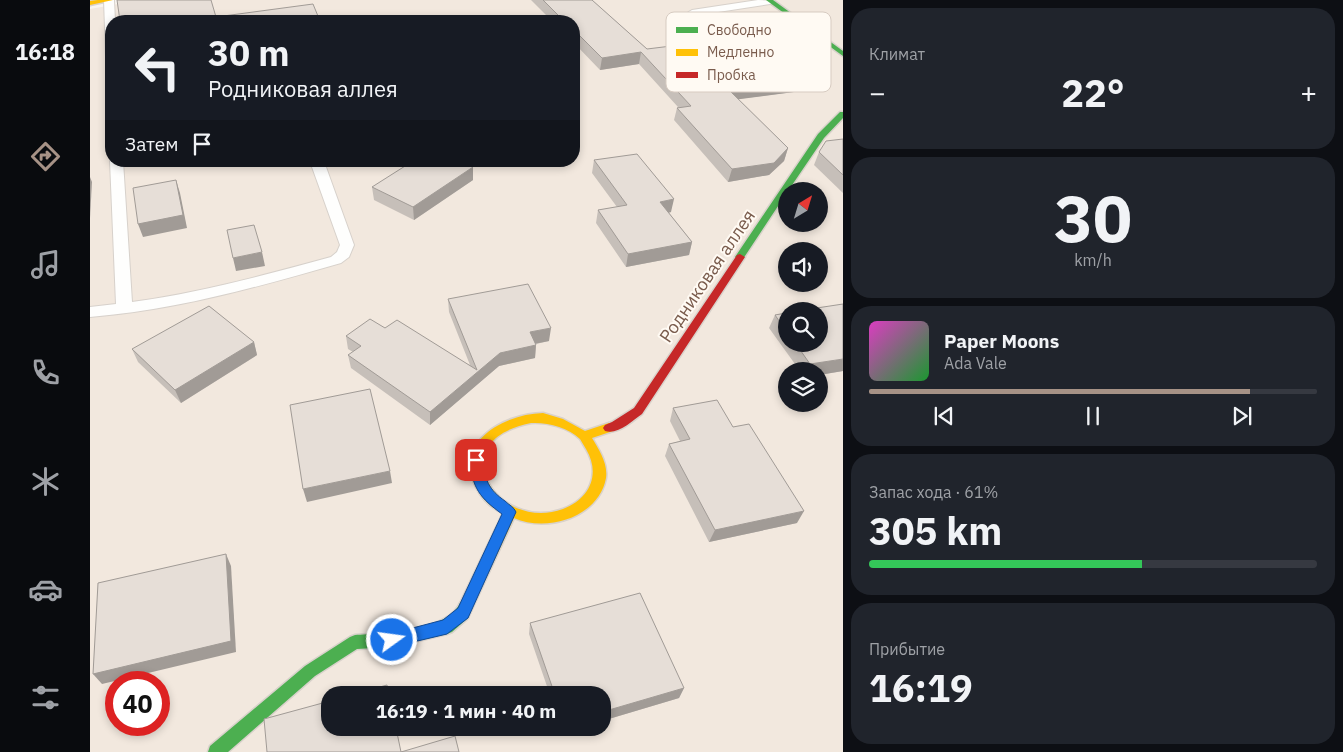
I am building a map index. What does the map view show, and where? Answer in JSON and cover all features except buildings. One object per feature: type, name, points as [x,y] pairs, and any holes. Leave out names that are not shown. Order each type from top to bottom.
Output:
[{"type":"street","points":[[90,4],[110,0]]},
{"type":"street","points":[[770,0],[786,12]]},
{"type":"street","points":[[831,45],[843,54]]},
{"type":"street","name":"Родниковая аллея","points":[[584,436],[616,426],[638,410],[821,136],[843,114]]},
{"type":"street","points":[[534,418],[565,424],[584,436],[597,452],[602,472],[597,492],[582,508],[561,518],[535,520],[510,512],[490,498],[478,480],[476,460],[483,441],[498,427],[519,419],[534,418]]},
{"type":"street","points":[[216,752],[310,671],[354,642],[392,640],[447,626],[463,613],[510,512]]},
{"type":"lane","points":[[110,0],[110,15]]},
{"type":"lane","points":[[698,12],[770,0]]},
{"type":"lane","points":[[116,167],[124,310]]},
{"type":"lane","points":[[90,312],[124,310],[254,282],[336,260],[344,254],[347,245],[319,167]]},
{"type":"shaded area","points":[[141,0],[843,0],[843,752],[90,752],[90,9]]},
{"type":"traffic: fast","points":[[769,0],[785,12]]},
{"type":"traffic: fast","points":[[831,45],[843,54]]},
{"type":"traffic: fast","points":[[740,257],[821,136],[843,114]]},
{"type":"traffic: fast","points":[[216,752],[310,671],[355,642],[392,640],[447,627],[463,613],[465,608]]},
{"type":"traffic: slow","points":[[90,3],[110,0]]},
{"type":"traffic: slow","points":[[584,436],[597,457],[600,477],[594,493],[582,506],[564,515],[543,518],[522,515],[497,503],[487,494],[480,482],[476,464],[479,452],[485,441],[494,432],[505,426],[531,418],[543,418],[559,422],[584,436],[609,428]]},
{"type":"traffic: slow","points":[[465,608],[510,513]]},
{"type":"traffic: jam","points":[[609,428],[616,426],[638,411],[740,257]]},
{"type":"route","points":[[392,640],[447,626],[463,613],[510,512],[490,498],[478,480],[476,460]]}]
